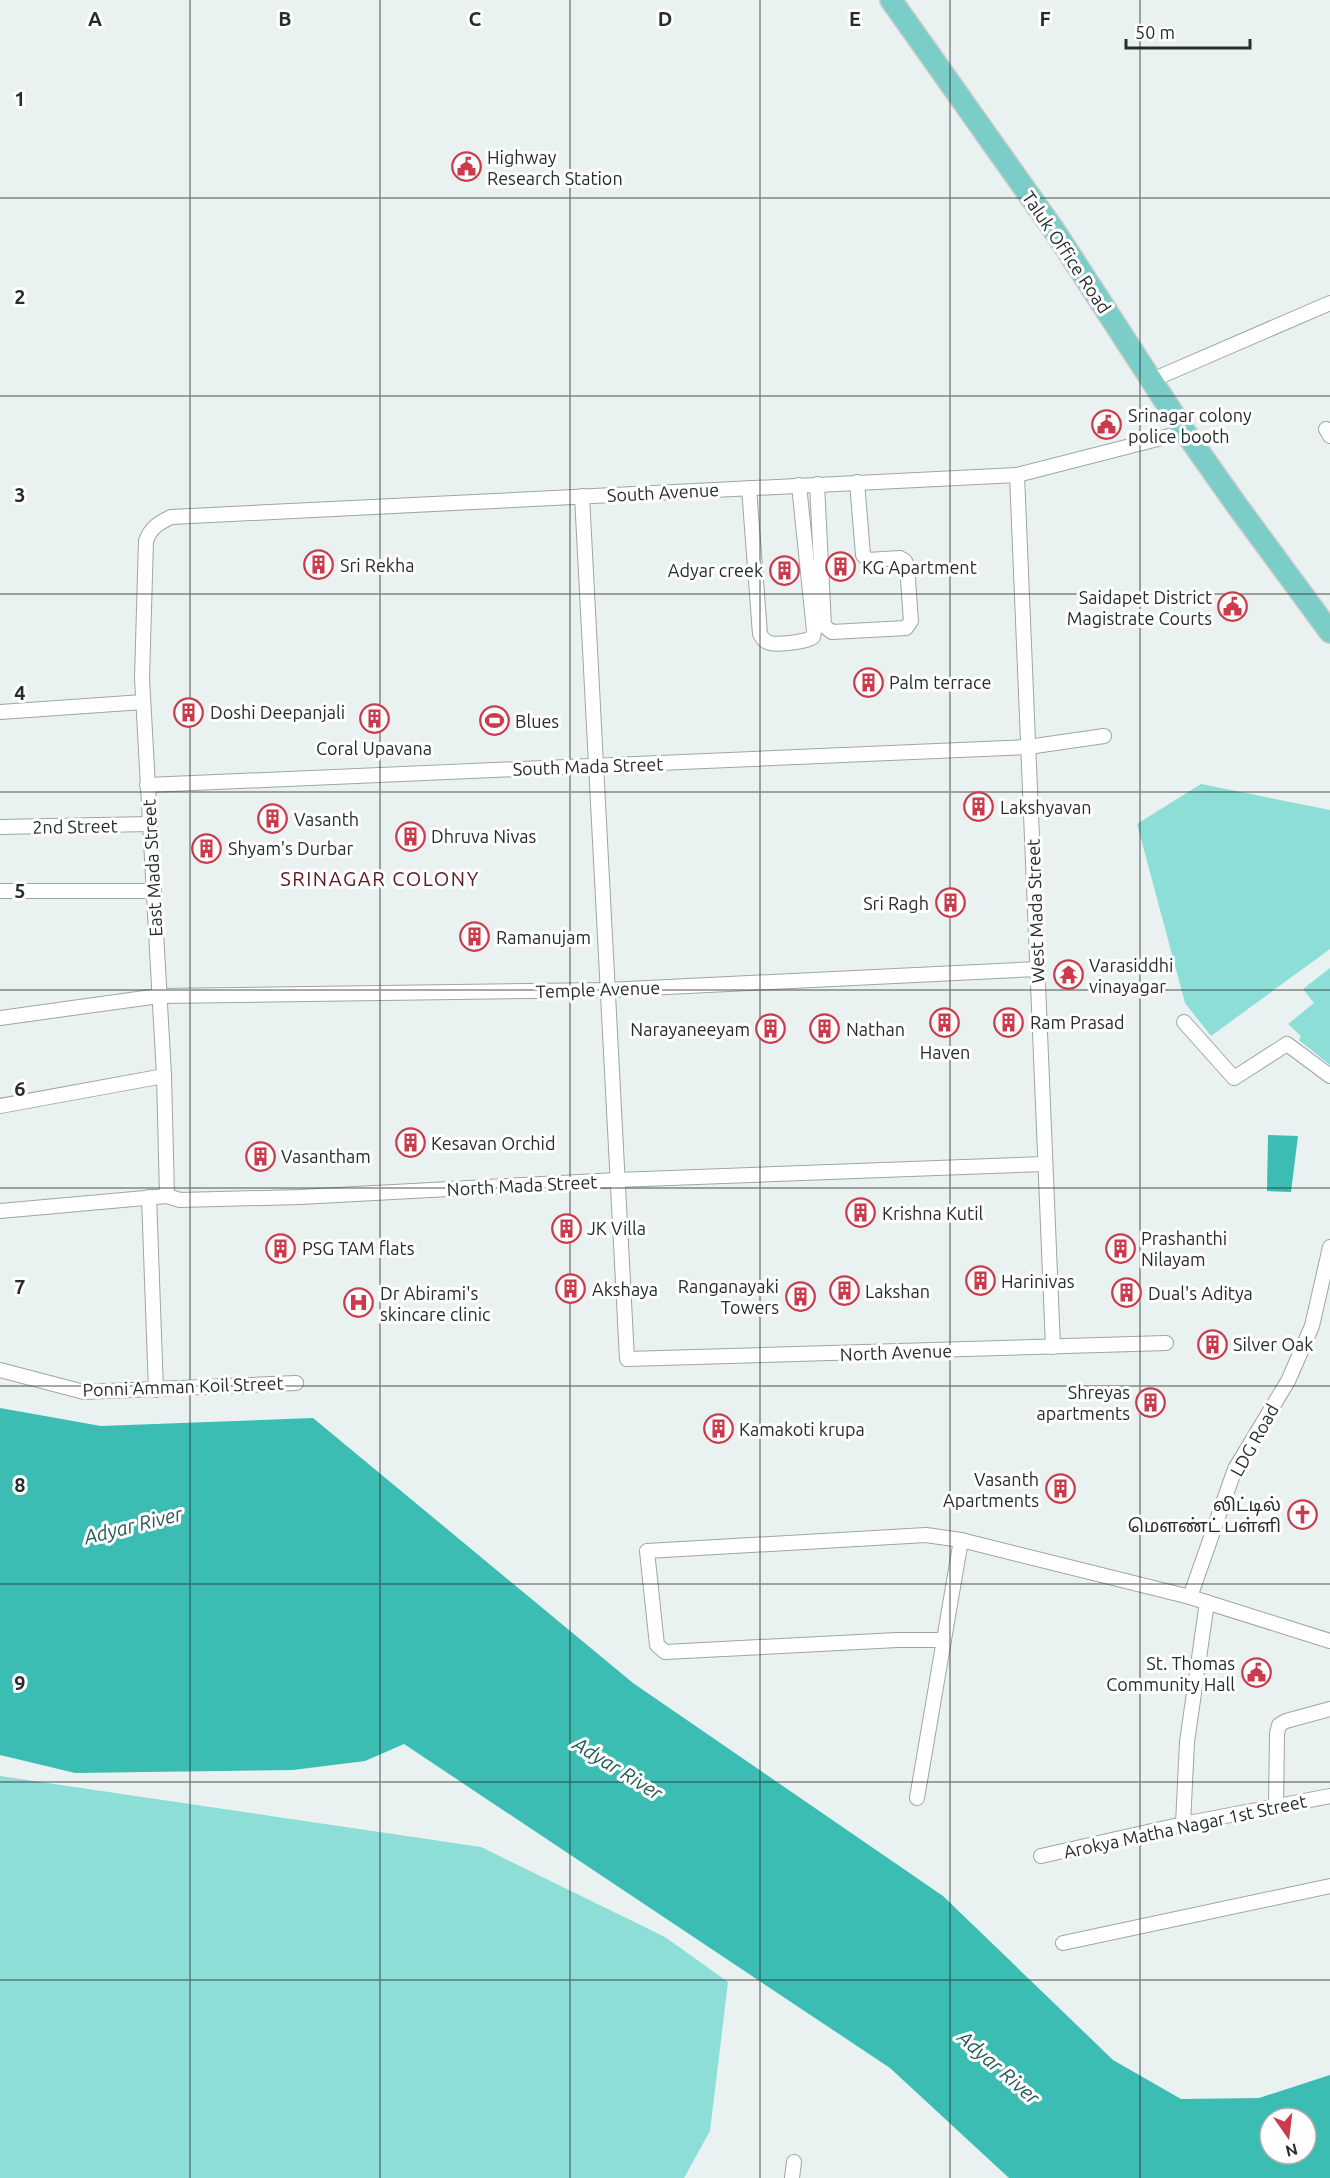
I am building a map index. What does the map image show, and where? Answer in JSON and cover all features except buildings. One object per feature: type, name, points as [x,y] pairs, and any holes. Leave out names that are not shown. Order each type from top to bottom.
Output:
[{"type":"main road","name":"Taluk Office Road","points":[[891,0],[1056,233],[1185,432],[1330,632]]},
{"type":"street","points":[[1152,380],[1330,303]]},
{"type":"street","name":"South Avenue","points":[[146,541],[150,531],[157,524],[171,517],[1017,475],[1185,432]]},
{"type":"street","name":"West Mada Street","points":[[1017,475],[1053,1347]]},
{"type":"street","points":[[817,484],[824,626],[832,632],[906,628],[911,621],[907,566],[900,558],[868,560],[863,555],[856,482]]},
{"type":"street","points":[[749,488],[760,634],[770,643],[808,641],[813,637],[814,631],[799,485]]},
{"type":"street","points":[[582,496],[617,1180]]},
{"type":"street","name":"East Mada Street","points":[[146,541],[142,678],[164,1076],[167,1196]]},
{"type":"street","points":[[0,712],[143,702]]},
{"type":"street","name":"South Mada Street","points":[[147,785],[1028,747],[1104,736]]},
{"type":"street","name":"2nd Street","points":[[0,827],[150,824]]},
{"type":"street","points":[[0,891],[152,891]]},
{"type":"street","name":"Temple Avenue","points":[[0,1017],[159,996],[608,990],[1037,969]]},
{"type":"street","points":[[1184,1022],[1234,1078],[1287,1044],[1330,1076]]},
{"type":"street","points":[[0,1106],[164,1076]]},
{"type":"street","name":"North Mada Street","points":[[0,1211],[167,1196],[180,1200],[300,1197],[617,1180],[1045,1164]]},
{"type":"street","name":"North Avenue","points":[[617,1180],[627,1359],[1166,1343]]},
{"type":"street","points":[[149,1197],[156,1390]]},
{"type":"street","name":"LDG Road","points":[[1190,1597],[1235,1469],[1287,1381],[1312,1326],[1330,1247]]},
{"type":"street","name":"Ponni Amman Koil Street","points":[[0,1370],[84,1392],[296,1383]]},
{"type":"street","points":[[944,1640],[897,1640],[665,1652],[657,1645],[647,1551],[926,1534],[961,1540],[1190,1597],[1330,1641]]},
{"type":"street","points":[[917,1798],[961,1540]]},
{"type":"street","points":[[1183,1824],[1187,1743],[1207,1602]]},
{"type":"street","points":[[1276,1806],[1279,1725],[1330,1709]]},
{"type":"street","name":"Arokya Matha Nagar 1st Street","points":[[1041,1856],[1183,1824],[1330,1796]]},
{"type":"street","points":[[1063,1943],[1330,1886]]},
{"type":"street","points":[[792,2178],[794,2162]]},
{"type":"shaded area","points":[[1201,784],[1330,810],[1330,949],[1211,1036],[1185,1003],[1137,824]]},
{"type":"shaded area","points":[[1330,968],[1330,1065],[1299,1040],[1301,1036],[1288,1024],[1314,1003],[1303,989]]},
{"type":"shaded area","points":[[0,1776],[481,1847],[665,1937],[728,1982],[710,2131],[684,2178],[0,2178]]},
{"type":"water","points":[[1268,1135],[1298,1136],[1291,1192],[1267,1191]]},
{"type":"water","name":"Adyar River","points":[[0,1408],[101,1426],[313,1418],[633,1683],[943,1896],[1113,2060],[1181,2099],[1259,2098],[1330,2075],[1330,2178],[1009,2178],[890,2068],[404,1744],[365,1761],[293,1770],[75,1773],[0,1755]]},
{"type":"place","name":"Highway Research Station","points":[[466,167]]},
{"type":"place","name":"Srinagar colony police booth","points":[[1107,425]]},
{"type":"place","name":"Sri Rekha","points":[[319,565]]},
{"type":"place","name":"KG Apartment","points":[[841,567]]},
{"type":"place","name":"Adyar creek","points":[[784,570]]},
{"type":"place","name":"Saidapet District Magistrate Courts","points":[[1233,607]]},
{"type":"place","name":"Palm terrace","points":[[868,682]]},
{"type":"place","name":"Doshi Deepanjali","points":[[189,712]]},
{"type":"place","name":"Coral Upavana","points":[[374,719]]},
{"type":"place","name":"Blues","points":[[494,721]]},
{"type":"place","name":"Lakshyavan","points":[[979,807]]},
{"type":"place","name":"Vasanth","points":[[273,819]]},
{"type":"place","name":"Dhruva Nivas","points":[[410,836]]},
{"type":"place","name":"Shyam's Durbar","points":[[207,848]]},
{"type":"place","name":"Sri Ragh","points":[[950,903]]},
{"type":"place","name":"Ramanujam","points":[[475,937]]},
{"type":"place","name":"Varasiddhi vinayagar","points":[[1068,975]]},
{"type":"place","name":"Ram Prasad","points":[[1009,1022]]},
{"type":"place","name":"Haven","points":[[945,1023]]},
{"type":"place","name":"Narayaneeyam","points":[[771,1029]]},
{"type":"place","name":"Nathan","points":[[825,1029]]},
{"type":"place","name":"Kesavan Orchid","points":[[410,1143]]},
{"type":"place","name":"Vasantham","points":[[260,1156]]},
{"type":"place","name":"Krishna Kutil","points":[[861,1213]]},
{"type":"place","name":"JK Villa","points":[[566,1228]]},
{"type":"place","name":"PSG TAM flats","points":[[281,1248]]},
{"type":"place","name":"Prashanthi Nilayam","points":[[1120,1248]]},
{"type":"place","name":"Harinivas","points":[[980,1281]]},
{"type":"place","name":"Akshaya","points":[[571,1289]]},
{"type":"place","name":"Lakshan","points":[[844,1291]]},
{"type":"place","name":"Dual's Aditya","points":[[1127,1293]]},
{"type":"place","name":"Ranganayaki Towers","points":[[800,1296]]},
{"type":"place","name":"Dr Abirami's skincare clinic","points":[[359,1303]]},
{"type":"place","name":"Silver Oak","points":[[1212,1344]]},
{"type":"place","name":"Shreyas apartments","points":[[1151,1402]]},
{"type":"place","name":"Kamakoti krupa","points":[[718,1429]]},
{"type":"place","name":"Vasanth Apartments","points":[[1060,1489]]},
{"type":"place","name":"லிட்டில் மௌண்ட் பள்ளி","points":[[1302,1514]]},
{"type":"place","name":"St. Thomas Community Hall","points":[[1256,1673]]},
{"type":"district","name":"SRINAGAR COLONY","points":[[380,878]]}]
